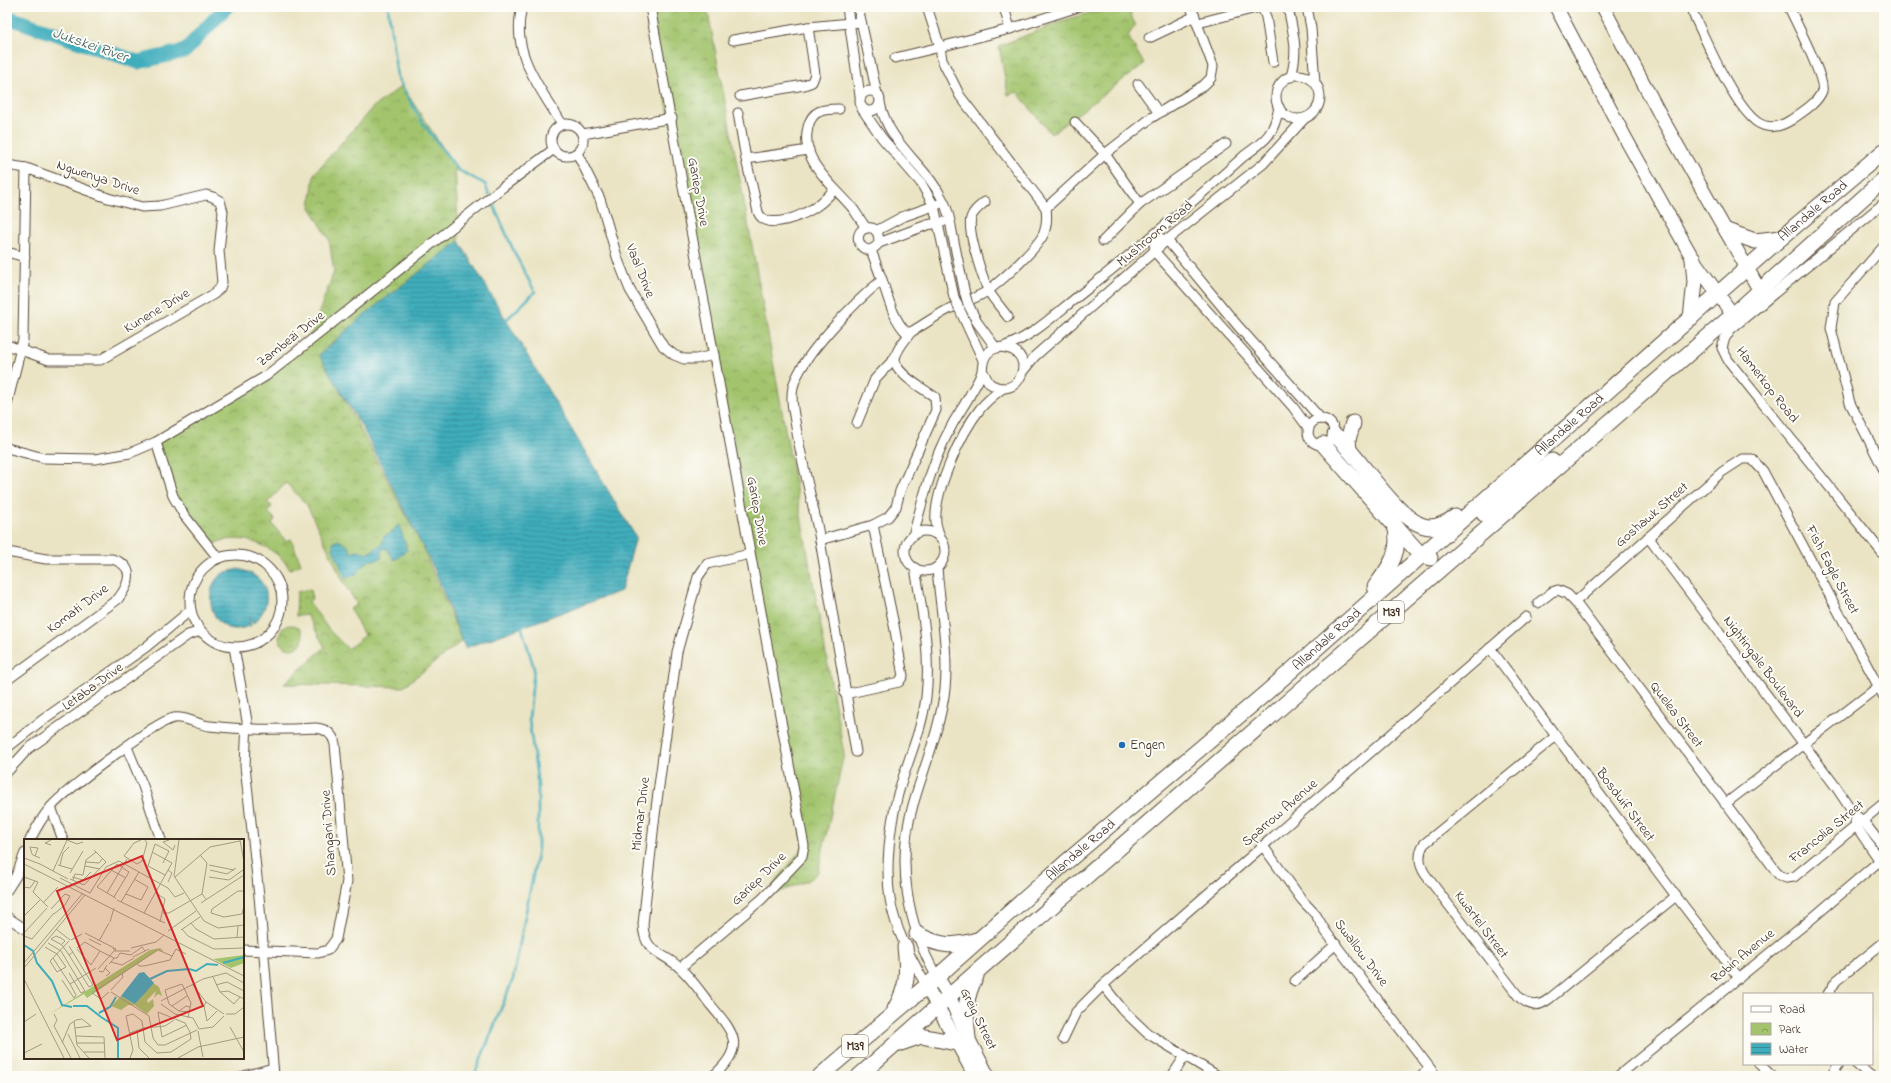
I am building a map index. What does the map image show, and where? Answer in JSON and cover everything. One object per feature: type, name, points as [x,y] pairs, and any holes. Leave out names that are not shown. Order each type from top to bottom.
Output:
[{"type":"main road","name":"Allandale Road","points":[[820,1076],[932,981],[1352,616],[1748,269],[1781,238],[1884,151]]},
{"type":"main road","name":"Allandale Road","points":[[859,1076],[897,1044],[937,1006],[1733,315],[1884,178]]},
{"type":"main road","points":[[1727,231],[1755,241],[1781,238]]},
{"type":"main road","points":[[1691,318],[1695,291],[1693,259]]},
{"type":"main road","points":[[1349,450],[1348,439],[1353,423]]},
{"type":"main road","points":[[1329,440],[1395,525],[1421,555],[1427,558],[1436,555],[1498,501],[1539,470],[1600,431]]},
{"type":"main road","points":[[1329,440],[1349,450],[1409,519],[1422,526],[1439,526],[1450,521],[1501,484]]},
{"type":"main road","points":[[1352,616],[1389,568],[1393,560],[1398,541],[1395,525]]},
{"type":"main road","points":[[917,934],[942,945],[963,944],[979,940]]},
{"type":"main road","points":[[890,1016],[902,997],[906,984],[908,971],[905,947]]},
{"type":"main road","points":[[897,1044],[921,1036],[962,1040],[968,992],[982,967]]},
{"type":"street","points":[[522,7],[518,27],[526,61],[539,89],[562,124]]},
{"type":"street","name":"Gariep Drive","points":[[650,7],[661,71],[672,118],[694,252],[803,839],[804,852],[798,861],[762,899],[680,968]]},
{"type":"street","points":[[847,7],[851,23],[860,96],[859,103],[882,138],[920,183],[934,206],[954,297],[983,360]]},
{"type":"street","points":[[858,7],[883,117],[889,130],[931,180],[945,202],[950,220],[964,294],[977,322],[999,348],[1016,353],[1022,361],[1023,371],[1016,383],[1003,388],[980,408],[966,430],[951,461],[937,508],[936,523],[940,538],[945,547],[944,557],[937,568],[945,652],[945,689],[937,729],[907,828],[905,851],[905,876],[908,899],[932,981]]},
{"type":"street","points":[[857,423],[875,379],[895,358],[899,349],[911,332],[954,306],[970,300],[988,290],[1039,242],[1044,232],[1047,217],[1046,208],[960,96],[942,60],[940,47],[927,7]]},
{"type":"street","points":[[1004,7],[1010,29]]},
{"type":"street","points":[[895,58],[1010,29],[1078,7]]},
{"type":"street","points":[[1149,38],[1194,15],[1261,7],[1266,16],[1273,62]]},
{"type":"street","name":"Mushroom Road","points":[[999,348],[1015,343],[1039,327],[1153,236],[1244,156],[1261,144],[1274,127],[1278,107],[1276,97],[1279,87],[1291,77],[1296,59],[1295,44],[1288,7]]},
{"type":"street","name":"Mushroom Road","points":[[1023,371],[1035,356],[1167,240],[1263,164],[1305,118],[1314,112],[1319,103],[1320,92],[1315,83],[1311,28],[1307,7]]},
{"type":"street","points":[[1556,7],[1627,141],[1693,259],[1733,315]]},
{"type":"street","points":[[1603,7],[1664,122],[1760,291]]},
{"type":"street","points":[[1690,7],[1738,102],[1757,122],[1764,126],[1773,127],[1785,124],[1813,104],[1820,96],[1823,87],[1819,73],[1789,7]]},
{"type":"street","points":[[1046,208],[1105,154],[1159,113],[1204,85],[1211,78],[1213,66],[1194,15]]},
{"type":"street","points":[[733,40],[808,27],[861,22]]},
{"type":"street","points":[[740,96],[804,85],[812,82],[815,74],[808,27]]},
{"type":"street","points":[[1291,77],[1301,76],[1315,83]]},
{"type":"street","points":[[1138,84],[1159,113]]},
{"type":"street","points":[[860,96],[866,91],[877,94]]},
{"type":"street","points":[[862,109],[872,111],[880,103]]},
{"type":"street","points":[[1278,107],[1281,112],[1290,118],[1305,118]]},
{"type":"street","points":[[839,108],[823,109],[817,111],[812,116],[807,133],[809,150],[817,169],[834,190],[854,210],[866,228]]},
{"type":"street","points":[[738,113],[746,159],[758,212],[763,219],[774,222],[799,216],[819,205],[834,190]]},
{"type":"street","points":[[583,134],[672,118]]},
{"type":"street","points":[[1075,122],[1105,154],[1140,204]]},
{"type":"street","points":[[567,123],[577,126],[583,134],[584,142],[577,153],[565,156],[554,149],[552,144],[553,132],[562,124],[567,123]]},
{"type":"street","points":[[1103,241],[1140,204],[1226,144]]},
{"type":"street","name":"Zambezi Drive","points":[[7,448],[44,458],[95,459],[130,453],[156,442],[266,376],[554,149]]},
{"type":"street","points":[[746,159],[809,150]]},
{"type":"street","name":"Vaal Drive","points":[[577,153],[600,199],[618,260],[630,290],[664,346],[674,355],[684,359],[696,359],[714,355]]},
{"type":"street","name":"Ngwenya Drive","points":[[7,165],[26,168],[108,198],[142,206],[160,206],[206,195]]},
{"type":"street","points":[[7,404],[22,351],[26,168]]},
{"type":"street","name":"Kunene Drive","points":[[7,345],[49,360],[100,360],[217,292],[222,282],[218,251],[222,208],[217,198],[206,195]]},
{"type":"street","points":[[876,230],[902,217],[945,202]]},
{"type":"street","points":[[985,202],[974,210],[970,225],[974,249],[988,290],[1008,317]]},
{"type":"street","name":"Hamerkop Road","points":[[1884,203],[1732,329],[1725,338],[1722,348],[1728,360],[1884,555]]},
{"type":"street","points":[[879,243],[880,236],[876,230],[866,228],[860,232],[858,238],[859,244],[864,249],[871,250],[879,243],[938,222],[950,220]]},
{"type":"street","points":[[1153,236],[1167,240],[1238,326],[1321,419],[1329,421],[1332,424],[1329,440],[1312,440],[1309,429],[1293,406],[1155,252],[1153,236]]},
{"type":"street","points":[[1884,246],[1835,302],[1831,328],[1850,403],[1884,470]]},
{"type":"street","points":[[871,250],[890,303],[902,328],[906,332],[911,332]]},
{"type":"street","points":[[7,252],[25,257]]},
{"type":"street","points":[[856,752],[820,540],[801,459],[792,402],[793,388],[798,375],[807,361],[839,320],[860,298],[882,280]]},
{"type":"street","points":[[942,562],[929,570],[924,571],[915,568],[908,560],[906,555],[907,544],[913,536],[926,488],[951,427],[976,384],[982,370],[983,360],[988,353],[999,348]]},
{"type":"street","points":[[820,540],[872,525],[888,518],[896,507],[900,491],[936,405],[935,397],[900,372],[895,365],[895,358]]},
{"type":"street","points":[[982,370],[989,383],[1003,388]]},
{"type":"street","points":[[1309,429],[1313,422],[1321,419]]},
{"type":"street","points":[[156,442],[173,496],[179,508],[218,558]]},
{"type":"street","name":"Goshawk Street","points":[[1575,602],[1733,463],[1742,459],[1752,459]]},
{"type":"street","name":"Fish Eagle Street","points":[[1752,459],[1763,471],[1884,697]]},
{"type":"street","points":[[845,694],[899,682],[903,676],[894,625],[872,525]]},
{"type":"street","points":[[913,536],[922,531],[927,531],[940,538]]},
{"type":"street","name":"Nightingale Boulevard","points":[[1648,537],[1854,814],[1882,861]]},
{"type":"street","name":"Komati Drive","points":[[7,552],[46,559],[112,558],[122,562],[127,568],[128,574],[128,581],[124,591],[118,599],[7,680]]},
{"type":"street","points":[[234,554],[251,556],[266,564],[277,577],[282,592],[282,609],[276,625],[265,637],[250,645],[234,647],[216,642],[201,631],[191,610],[190,600],[195,579],[209,563],[218,558],[234,554]]},
{"type":"street","name":"Midmar Drive","points":[[713,1076],[728,1060],[734,1044],[731,1030],[680,968],[648,946],[644,937],[643,924],[654,823],[677,652],[687,614],[702,568],[710,562],[750,554]]},
{"type":"street","points":[[915,568],[924,630],[927,675],[926,698],[917,735],[898,794],[888,849],[890,899],[905,947],[932,981]]},
{"type":"street","name":"Quelea Street","points":[[1538,603],[1552,592],[1558,590],[1567,594],[1575,602],[1776,873],[1786,878]]},
{"type":"street","name":"Letaba Drive","points":[[7,748],[41,721],[146,647],[191,610]]},
{"type":"street","name":"Sparrow Avenue","points":[[1063,1039],[1076,1012],[1103,985],[1526,617]]},
{"type":"street","name":"Letaba Drive","points":[[7,772],[28,749],[188,636],[201,631]]},
{"type":"street","points":[[234,647],[248,728],[245,766],[264,950],[274,1072],[244,1076]]},
{"type":"street","name":"Bosduif Street","points":[[1490,648],[1739,978]]},
{"type":"street","points":[[1725,804],[1878,686]]},
{"type":"street","points":[[31,839],[39,823],[51,807],[80,781],[163,722],[180,718],[208,726],[248,728]]},
{"type":"street","name":"Shangani Drive","points":[[244,950],[318,953],[328,950],[333,944],[338,932],[347,880],[336,751],[332,736],[321,729],[248,728]]},
{"type":"street","name":"Kwartel Street","points":[[1556,736],[1424,844],[1420,858],[1420,865],[1425,874],[1518,997],[1532,1005],[1538,1006],[1549,999],[1676,896]]},
{"type":"street","points":[[128,747],[161,839]]},
{"type":"street","name":"Francolia Street","points":[[1786,878],[1794,876],[1884,803]]},
{"type":"street","points":[[51,807],[63,839]]},
{"type":"street","name":"Nightingale Boulevard","points":[[1859,823],[1884,848]]},
{"type":"street","name":"Swallow Drive","points":[[1263,846],[1436,1076]]},
{"type":"street","points":[[7,890],[16,876],[24,856]]},
{"type":"street","name":"Robin Avenue","points":[[1618,1076],[1882,861]]},
{"type":"street","points":[[7,916],[24,928]]},
{"type":"street","points":[[1829,993],[1836,981],[1884,942]]},
{"type":"street","points":[[1295,980],[1336,944]]},
{"type":"street","name":"Greig Street","points":[[932,981],[950,996],[962,1040],[975,1076]]},
{"type":"street","name":"Greig Street","points":[[932,981],[937,1006],[988,1076]]},
{"type":"street","points":[[1103,985],[1138,1025],[1218,1076]]},
{"type":"street","points":[[1172,1076],[1185,1056]]},
{"type":"street","points":[[1760,1065],[1772,1076]]},
{"type":"street","points":[[1831,1076],[1838,1065]]},
{"type":"street","points":[[1857,1065],[1871,1076]]},
{"type":"street","points":[[1420,1076],[1430,1068]]},
{"type":"green space","points":[[649,7],[707,7],[744,201],[844,754],[818,872],[809,880],[762,899],[804,846]]},
{"type":"green space","points":[[1110,7],[1128,7],[1135,25],[1128,36],[1144,64],[1051,134],[1017,92],[1008,95],[999,46],[1068,19]]},
{"type":"green space","points":[[402,86],[455,166],[459,241],[387,297],[320,353],[422,546],[462,641],[403,687],[284,684],[325,647],[306,614],[296,616],[297,592],[310,589],[312,599],[309,602],[329,630],[348,649],[368,633],[364,635],[350,609],[357,604],[344,583],[307,505],[286,483],[267,503],[272,506],[268,512],[275,519],[272,524],[286,541],[291,539],[301,564],[290,569],[275,553],[254,542],[231,539],[220,541],[209,546],[179,508],[156,442],[263,378],[307,344],[334,272],[329,239],[310,207],[314,174],[373,107]]},
{"type":"green space","points":[[291,625],[296,626],[302,632],[302,642],[296,648],[291,649],[286,648],[280,642],[279,637],[280,632],[286,626]]},
{"type":"water","points":[[459,241],[636,537],[621,591],[465,648],[435,571],[362,427],[319,355],[364,315]]},
{"type":"water","points":[[399,524],[407,550],[394,560],[386,548],[382,550],[381,559],[368,561],[356,574],[347,578],[345,577],[333,549],[333,542],[339,540],[349,547],[352,553],[359,550],[367,554],[382,544],[384,536],[390,534]]},
{"type":"water","points":[[238,569],[257,577],[266,591],[267,599],[260,616],[253,624],[249,617],[251,626],[233,629],[224,626],[213,612],[211,593],[213,584],[218,577],[226,572]]},
{"type":"waterway","name":"Jukskei River","points":[[7,17],[138,62],[185,51],[226,7]]},
{"type":"waterway","points":[[388,7],[397,77],[422,122],[458,170],[485,184],[489,195]]},
{"type":"waterway","points":[[491,199],[515,254],[535,292],[504,322]]},
{"type":"waterway","points":[[474,1076],[513,979],[538,849],[538,786],[529,719],[534,668],[521,625]]},
{"type":"place","name":"Engen","points":[[1122,745]]}]
